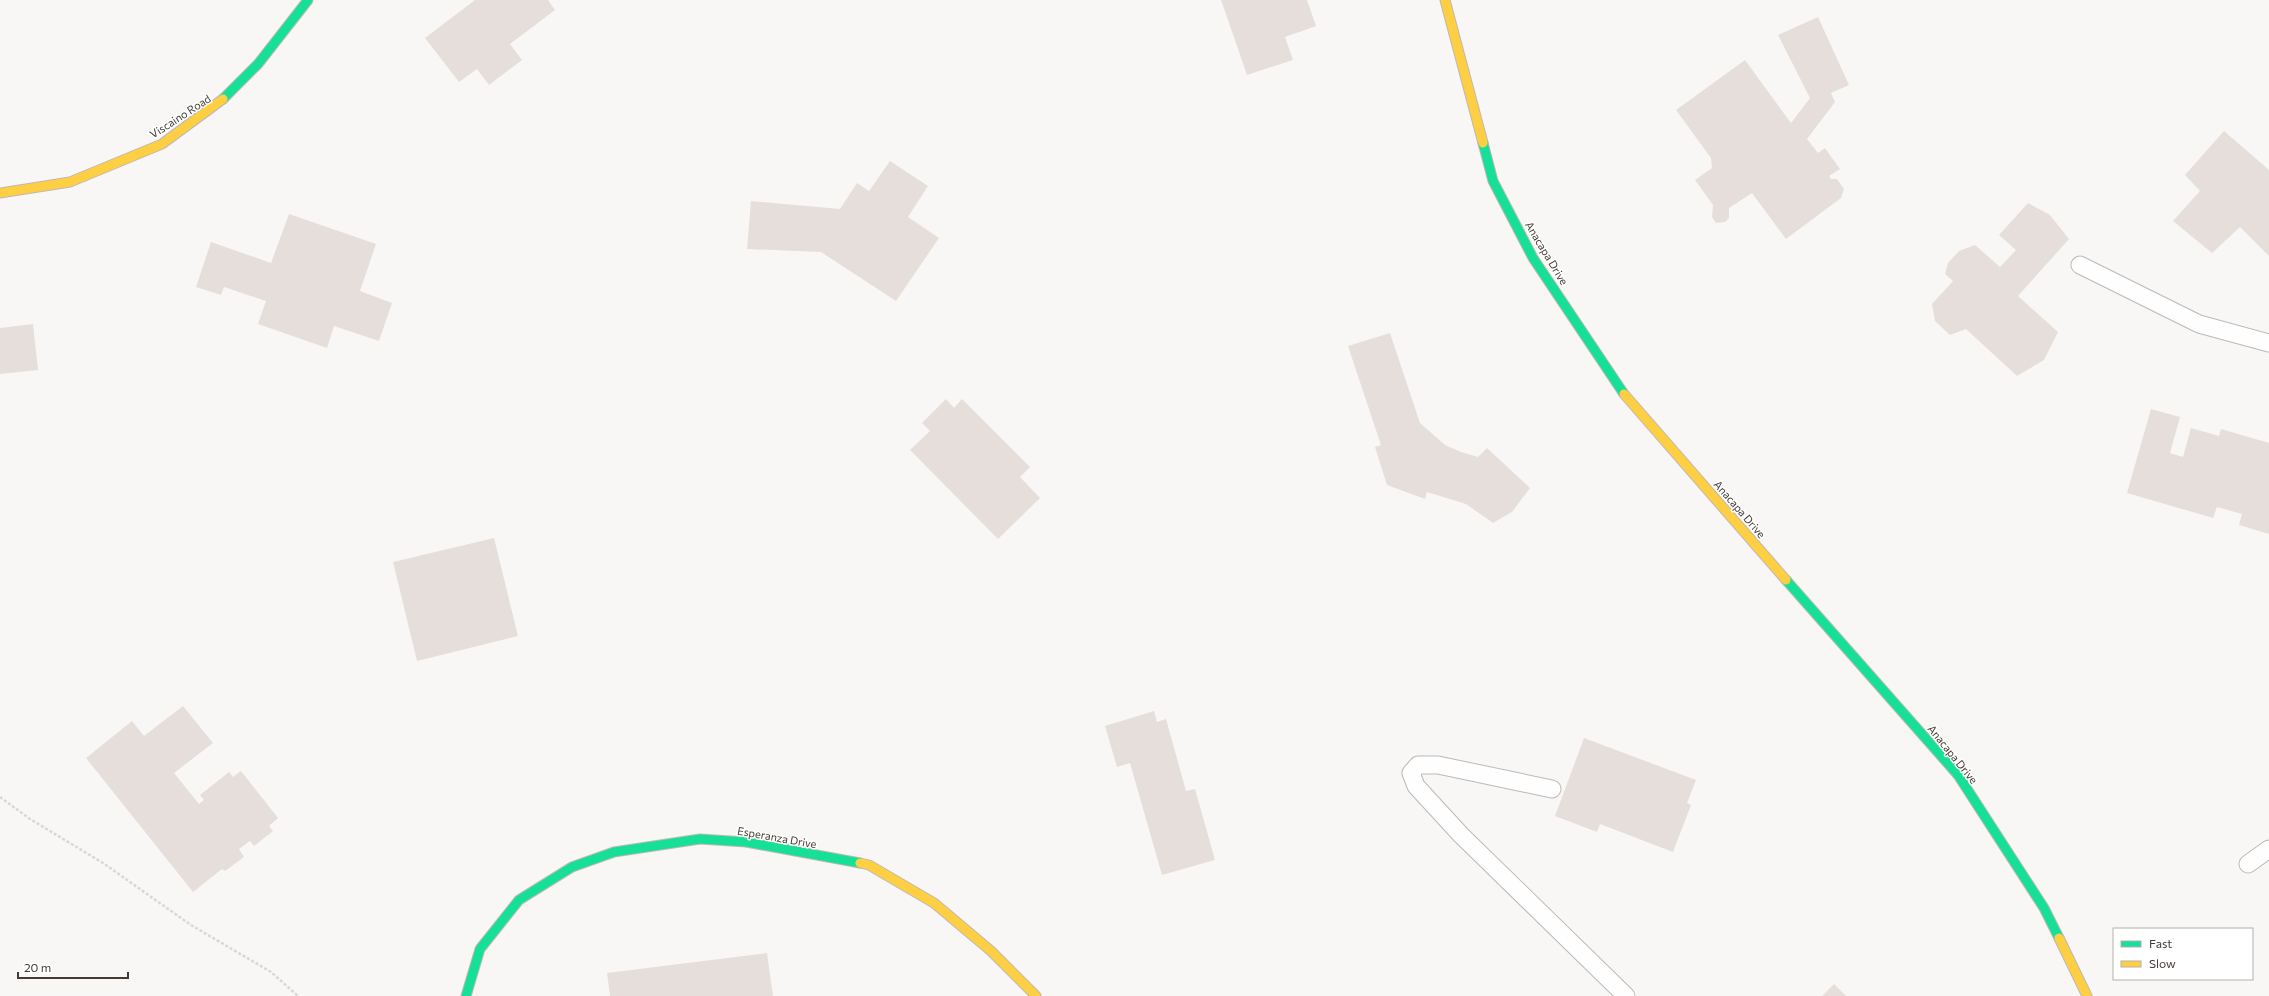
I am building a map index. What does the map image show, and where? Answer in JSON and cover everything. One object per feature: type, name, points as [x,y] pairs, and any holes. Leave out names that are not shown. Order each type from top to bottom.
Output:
[{"type":"street","name":"Viscaino Road","points":[[0,193],[70,182],[162,144],[218,105],[258,64],[308,0]]},
{"type":"street","name":"Anacapa Drive","points":[[1445,0],[1493,181],[1533,258],[1630,402],[1958,775],[2044,908],[2087,996]]},
{"type":"street","name":"Esperanza Drive","points":[[466,996],[480,949],[519,900],[572,866],[614,852],[657,844],[700,839],[746,842],[869,866],[934,903],[991,951],[1036,996]]},
{"type":"lane","points":[[2080,265],[2199,324],[2269,343]]},
{"type":"lane","points":[[1552,789],[1438,765],[1418,764],[1412,773],[1416,786],[1461,835],[1626,996]]},
{"type":"lane","points":[[2248,864],[2269,849]]},
{"type":"path","points":[[0,796],[30,819],[103,863],[191,925],[271,972],[298,996]]},
{"type":"building","points":[[475,0],[548,0],[555,10],[510,44],[522,60],[489,85],[477,69],[459,82],[425,38]]},
{"type":"building","points":[[1221,0],[1307,0],[1316,26],[1285,37],[1293,60],[1247,75]]},
{"type":"building","points":[[1818,17],[1849,85],[1831,93],[1835,102],[1807,139],[1818,153],[1825,148],[1840,169],[1829,176],[1831,179],[1837,179],[1844,189],[1841,198],[1786,239],[1752,193],[1729,208],[1729,218],[1725,222],[1716,223],[1712,217],[1713,205],[1695,180],[1712,168],[1711,158],[1676,110],[1745,60],[1791,123],[1810,98],[1778,35]]},
{"type":"building","points":[[2224,131],[2269,170],[2269,256],[2240,227],[2212,253],[2173,221],[2200,191],[2185,175]]},
{"type":"building","points":[[890,161],[928,186],[908,217],[939,238],[896,301],[821,252],[747,249],[751,201],[840,209],[857,183],[869,191]]},
{"type":"building","points":[[2028,203],[2050,215],[2069,239],[2018,296],[2058,332],[2044,360],[2017,376],[1966,329],[1950,335],[1935,321],[1932,304],[1953,281],[1945,274],[1948,263],[1959,251],[1975,245],[2000,267],[2016,250],[1999,235]]},
{"type":"building","points":[[289,214],[376,244],[360,291],[392,303],[379,341],[334,326],[327,348],[258,324],[266,301],[224,287],[221,295],[196,287],[211,242],[271,263]]},
{"type":"building","points":[[33,324],[38,370],[0,374],[0,328]]},
{"type":"building","points":[[1390,333],[1420,423],[1445,445],[1461,452],[1478,457],[1487,448],[1530,488],[1512,512],[1493,523],[1466,504],[1427,492],[1425,499],[1387,485],[1375,447],[1381,445],[1348,346]]},
{"type":"building","points":[[946,399],[954,408],[962,399],[1030,467],[1020,477],[1040,498],[998,539],[910,450],[930,431],[922,423]]},
{"type":"building","points":[[2151,409],[2180,417],[2170,453],[2183,457],[2191,428],[2219,436],[2221,429],[2269,443],[2269,534],[2239,525],[2242,514],[2217,507],[2213,518],[2127,493]]},
{"type":"building","points":[[494,538],[518,636],[417,661],[393,562]]},
{"type":"building","points":[[183,706],[213,743],[174,773],[199,804],[204,800],[200,795],[229,772],[233,777],[241,771],[278,818],[269,826],[273,831],[254,846],[250,841],[239,849],[244,857],[225,871],[222,869],[193,892],[86,758],[132,721],[144,736]]},
{"type":"building","points":[[1154,711],[1157,722],[1166,719],[1186,791],[1195,789],[1215,860],[1162,875],[1130,763],[1117,767],[1105,726]]},
{"type":"building","points":[[1584,738],[1696,780],[1687,803],[1691,805],[1673,852],[1600,824],[1597,832],[1555,816]]},
{"type":"building","points":[[767,953],[773,996],[610,996],[607,973]]},
{"type":"building","points":[[1834,984],[1846,996],[1822,996]]},
{"type":"traffic: fast","points":[[223,99],[258,64],[308,0]]},
{"type":"traffic: fast","points":[[1483,143],[1493,181],[1533,258],[1624,394]]},
{"type":"traffic: fast","points":[[1786,580],[1958,775],[2044,908],[2059,938]]},
{"type":"traffic: fast","points":[[466,996],[480,949],[519,900],[572,867],[614,852],[700,839],[746,842],[860,863]]},
{"type":"traffic: slow","points":[[1445,0],[1483,143]]},
{"type":"traffic: slow","points":[[0,193],[70,182],[162,144],[223,99]]},
{"type":"traffic: slow","points":[[1624,394],[1786,580]]},
{"type":"traffic: slow","points":[[860,863],[869,865],[934,903],[991,951],[1036,996]]},
{"type":"traffic: slow","points":[[2059,938],[2087,996]]}]
